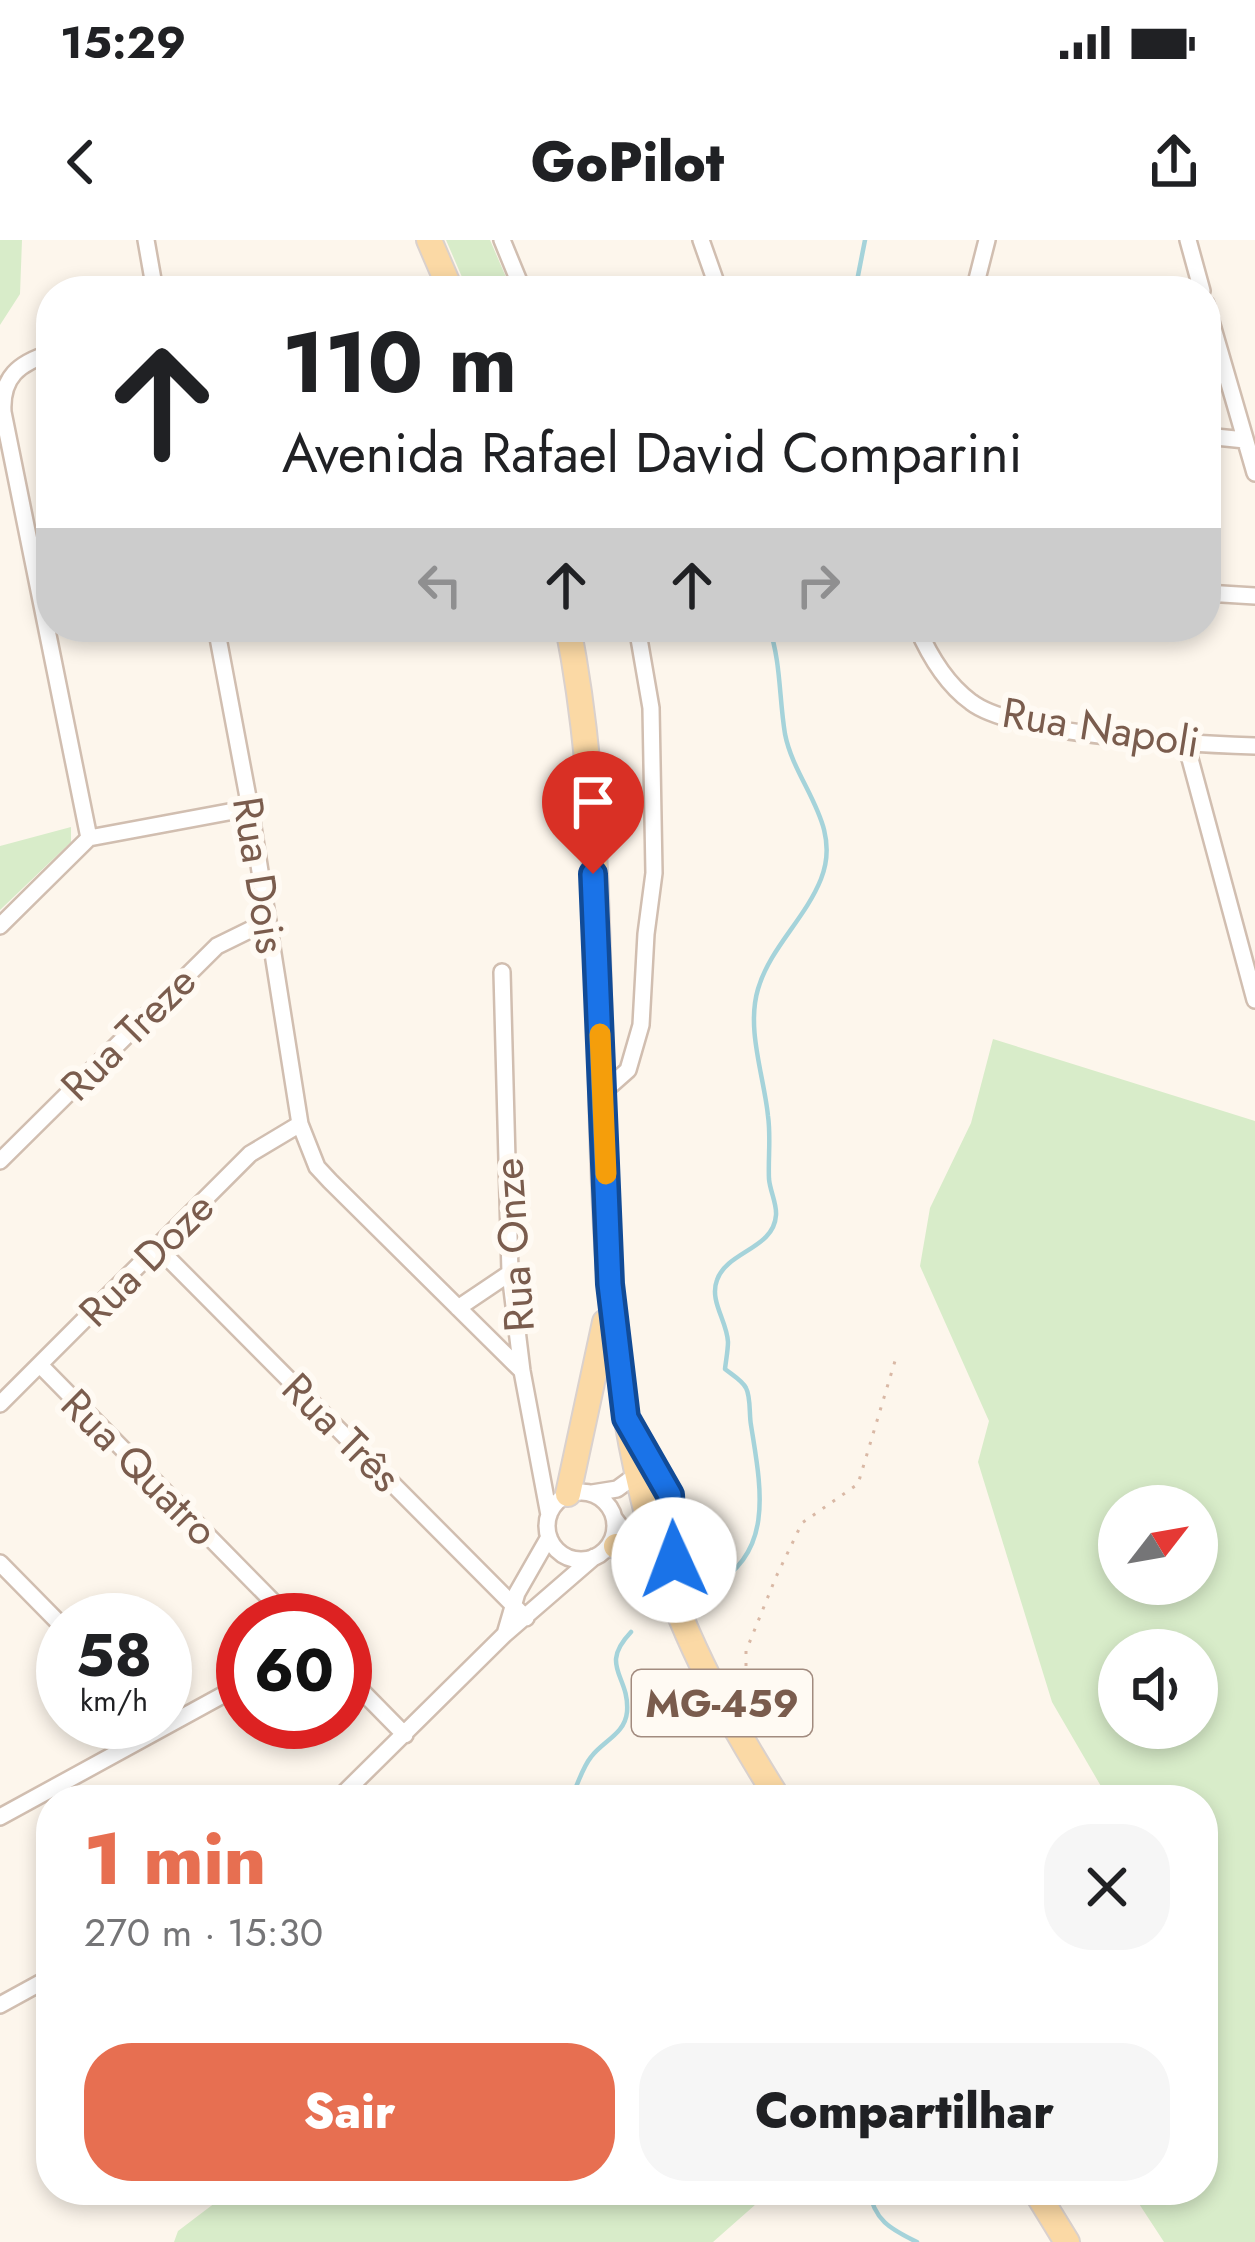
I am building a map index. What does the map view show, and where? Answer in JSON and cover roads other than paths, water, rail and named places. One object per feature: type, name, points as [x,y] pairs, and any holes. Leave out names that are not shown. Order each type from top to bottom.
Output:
[{"type":"main road","points":[[429,240],[445,276]]},
{"type":"main road","name":"MG-459","points":[[571,642],[590,786],[610,1284],[626,1418],[628,1483],[671,1592],[740,1737],[770,1785]]},
{"type":"main road","points":[[578,1494],[610,1284]]},
{"type":"main road","points":[[626,1418],[670,1497],[671,1592]]},
{"type":"main road","points":[[604,1551],[635,1554],[671,1592]]},
{"type":"main road","points":[[1044,2205],[1067,2242]]},
{"type":"street","points":[[146,240],[152,276]]},
{"type":"street","points":[[502,240],[517,276]]},
{"type":"street","points":[[701,240],[714,276]]},
{"type":"street","points":[[978,276],[987,240]]},
{"type":"street","points":[[1188,240],[1198,276]]},
{"type":"street","points":[[1221,356],[1255,473]]},
{"type":"street","points":[[36,360],[16,369],[2,394],[36,568]]},
{"type":"street","points":[[1221,438],[1245,440]]},
{"type":"street","points":[[1221,593],[1255,596]]},
{"type":"street","points":[[51,642],[89,838]]},
{"type":"street","name":"Rua Dois","points":[[219,642],[300,1124],[317,1167],[522,1372]]},
{"type":"street","points":[[602,1093],[628,1070],[641,1025],[654,873],[651,708],[640,642]]},
{"type":"street","name":"Rua Napoli","points":[[923,642],[949,682],[973,704],[994,714],[1028,724],[1186,743],[1255,746]]},
{"type":"street","points":[[1186,743],[1255,1000]]},
{"type":"street","points":[[0,926],[89,838],[250,808]]},
{"type":"street","name":"Rua Treze","points":[[0,1161],[217,946],[268,921]]},
{"type":"street","name":"Rua Onze","points":[[502,972],[510,1273],[548,1515]]},
{"type":"street","name":"Rua Doze","points":[[0,1404],[250,1154],[300,1124]]},
{"type":"street","name":"Rua Três","points":[[157,1247],[526,1618]]},
{"type":"street","points":[[458,1309],[510,1273]]},
{"type":"street","name":"Rua Quatro","points":[[40,1365],[264,1593]]},
{"type":"street","points":[[505,1634],[512,1604],[549,1537],[548,1515],[556,1502],[658,1480],[670,1497],[668,1523],[604,1551],[567,1557],[549,1537]]},
{"type":"street","points":[[353,1785],[505,1634],[604,1551],[628,1483]]},
{"type":"street","points":[[578,1494],[604,1501],[623,1530],[646,1535]]},
{"type":"street","points":[[0,1563],[36,1600]]},
{"type":"street","points":[[372,1702],[405,1735]]},
{"type":"street","points":[[50,1785],[115,1749]]},
{"type":"street","points":[[3,1811],[36,1793]]},
{"type":"street","points":[[0,2005],[36,1985]]},
{"type":"waterway","points":[[858,276],[865,240]]},
{"type":"waterway","points":[[713,1585],[747,1554],[759,1514],[749,1396],[725,1369],[728,1342],[715,1288],[722,1270],[767,1235],[776,1215],[755,1004],[763,974],[814,894],[826,859],[822,822],[785,734],[773,642]]},
{"type":"waterway","points":[[577,1785],[588,1761],[625,1720],[627,1699],[616,1663],[621,1644],[631,1632]]},
{"type":"waterway","points":[[874,2205],[885,2222],[917,2242]]}]
